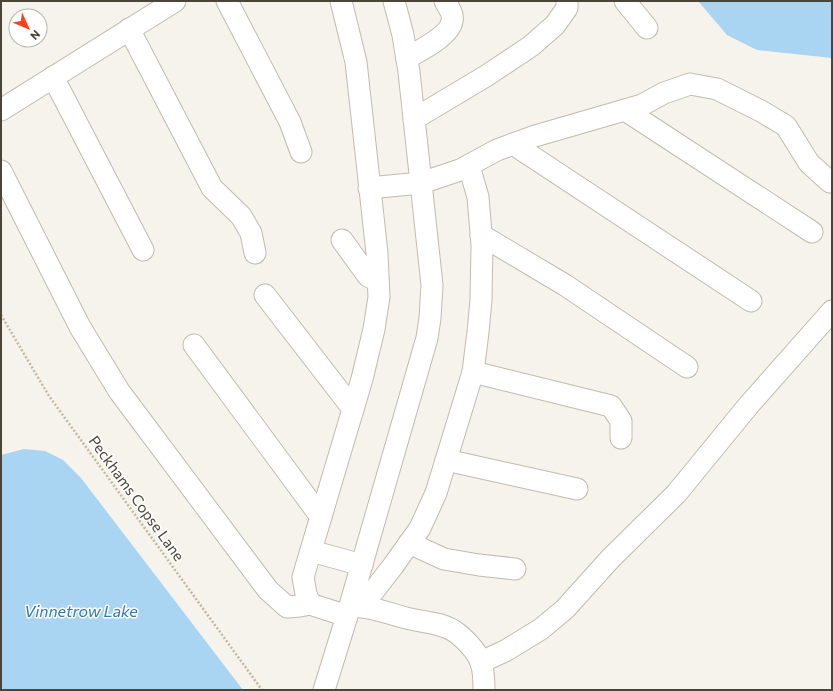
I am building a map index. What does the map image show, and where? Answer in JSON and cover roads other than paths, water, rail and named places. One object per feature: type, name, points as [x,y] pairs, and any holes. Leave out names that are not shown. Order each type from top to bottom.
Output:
[{"type":"street","points":[[1,110],[175,1]]},
{"type":"street","points":[[227,1],[290,122],[301,152]]},
{"type":"street","points":[[310,604],[306,594],[303,577],[353,409],[374,329],[379,296],[377,253],[356,62],[341,1]]},
{"type":"street","points":[[324,690],[353,610],[362,565],[427,338],[430,318],[432,285],[414,119],[407,58],[403,35],[394,1]]},
{"type":"street","points":[[407,58],[440,38],[448,30],[452,22],[452,16],[445,1]]},
{"type":"street","points":[[414,119],[486,76],[531,46],[556,25],[567,8],[567,1]]},
{"type":"street","points":[[625,1],[647,28]]},
{"type":"street","points":[[129,29],[212,188],[241,216],[251,233],[255,253]]},
{"type":"street","points":[[53,77],[143,250]]},
{"type":"street","points":[[369,188],[421,183],[460,170],[497,150],[513,144],[535,136],[642,105],[664,93],[690,84],[717,89],[761,111],[786,126],[809,163],[830,182]]},
{"type":"street","points":[[625,110],[812,232]]},
{"type":"street","points":[[513,144],[751,302]]},
{"type":"street","points":[[353,610],[420,528],[436,493],[473,372],[481,300],[482,235],[478,197],[469,166]]},
{"type":"street","points":[[1,171],[80,327],[119,391],[268,590],[287,607],[310,604],[409,619],[453,630],[469,644],[481,662],[484,690]]},
{"type":"street","points":[[482,235],[565,285],[687,367]]},
{"type":"street","points":[[342,240],[368,276],[378,281]]},
{"type":"street","points":[[264,294],[353,409]]},
{"type":"street","points":[[481,662],[505,651],[541,629],[565,609],[611,558],[676,494],[748,406],[832,311]]},
{"type":"street","points":[[194,345],[321,517]]},
{"type":"street","points":[[473,372],[611,406],[621,421],[621,438]]},
{"type":"street","points":[[446,460],[577,489]]},
{"type":"street","points":[[409,543],[444,559],[479,566],[515,569]]},
{"type":"street","points":[[311,551],[362,565]]},
{"type":"water","points":[[698,1],[832,1],[832,58],[757,50],[727,35]]},
{"type":"water","name":"Vinnetrow Lake","points":[[24,449],[45,451],[63,460],[81,478],[243,690],[1,690],[1,455]]}]
